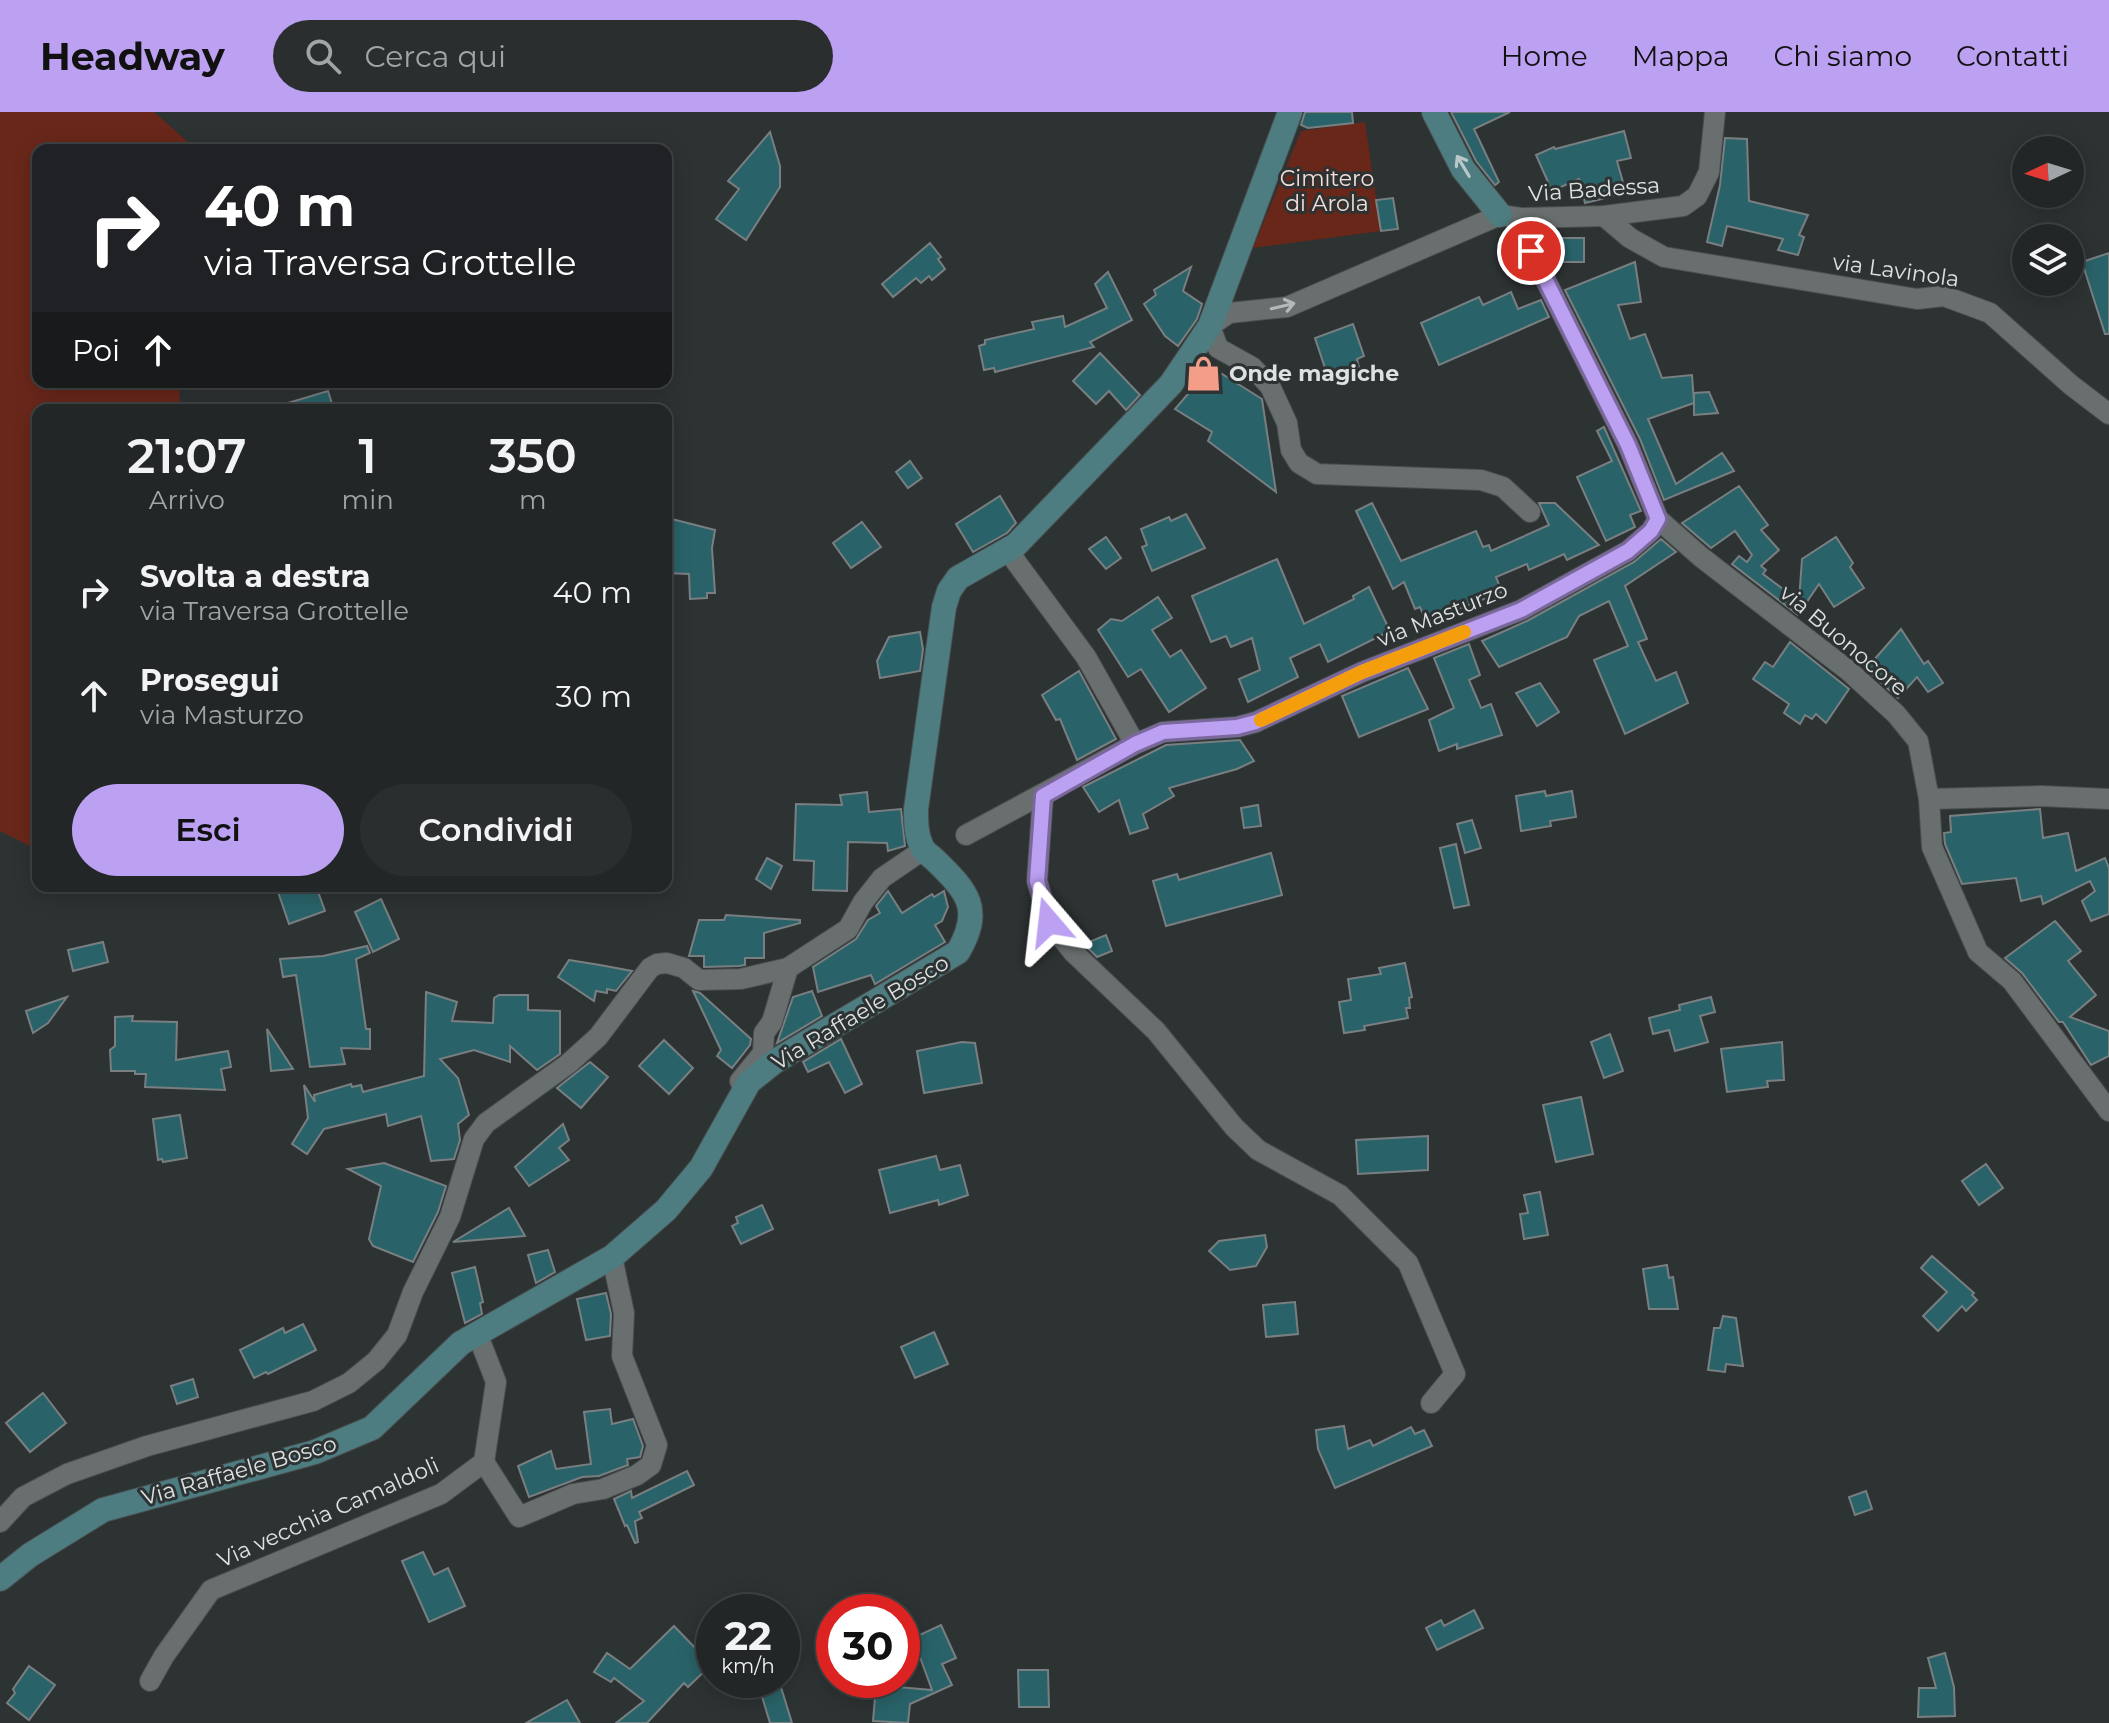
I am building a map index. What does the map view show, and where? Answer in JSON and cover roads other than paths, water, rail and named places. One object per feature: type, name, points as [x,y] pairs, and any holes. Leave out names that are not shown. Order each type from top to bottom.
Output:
[{"type":"street","points":[[0,1521],[23,1497],[67,1474],[147,1446],[313,1401],[349,1383],[376,1361],[397,1335],[413,1292],[450,1217],[474,1139],[486,1123],[568,1064],[598,1037],[650,968],[667,963],[684,968],[699,980],[741,979],[788,968],[848,929],[863,902],[882,878],[923,850],[916,832],[916,809],[944,607],[949,591],[958,578],[1008,551],[1126,434],[1171,384],[1210,326],[1290,112]]},
{"type":"street","points":[[1210,326],[1229,313],[1287,307],[1510,217],[1463,169],[1434,112]]},
{"type":"street","name":"Via Badessa","points":[[1510,217],[1604,216],[1683,206],[1697,196],[1709,172],[1715,112]]},
{"type":"street","name":"via Lavinola","points":[[1604,216],[1630,238],[1664,257],[1917,299],[1944,296],[1990,313],[2071,385],[2109,414]]},
{"type":"street","name":"via Buonocore","points":[[1510,217],[1531,251],[1628,445],[1658,519],[1701,557],[1849,671],[1896,714],[1918,741],[1929,799],[1932,847],[1978,952],[2012,981],[2109,1111]]},
{"type":"street","points":[[1210,326],[1218,348],[1252,367],[1270,386],[1287,423],[1291,450],[1299,463],[1317,474],[1481,480],[1503,487],[1530,512]]},
{"type":"street","name":"via Masturzo","points":[[966,835],[1163,732],[1237,727],[1256,722],[1362,672],[1521,610],[1628,551],[1651,531],[1658,519]]},
{"type":"street","points":[[1008,551],[1086,657],[1135,744]]},
{"type":"street","points":[[1043,796],[1037,881],[1049,922],[1073,952],[1156,1031],[1234,1127],[1258,1150],[1340,1195],[1408,1263],[1455,1374],[1431,1403]]},
{"type":"street","points":[[1929,799],[2041,796],[2109,799]]},
{"type":"street","name":"Via Raffaele Bosco","points":[[0,1579],[30,1555],[103,1510],[315,1452],[372,1428],[461,1343],[612,1257],[666,1210],[701,1168],[749,1082],[774,1062],[958,952],[970,933],[972,914],[968,898],[923,850]]},
{"type":"street","points":[[701,1168],[713,1131],[739,1082],[763,1053],[764,1033],[772,1022],[788,968]]},
{"type":"street","points":[[477,1333],[496,1382],[484,1462],[519,1517],[573,1494],[603,1489],[626,1480],[651,1465],[657,1445],[622,1356],[624,1313],[612,1257]]},
{"type":"street","name":"Via vecchia Camaldoli","points":[[150,1681],[211,1590],[441,1494],[484,1462]]},
{"type":"place","name":"Onde magiche","points":[[1203,373]]},
{"type":"park label","name":"Cimitero di Arola","points":[[1327,190]]}]
